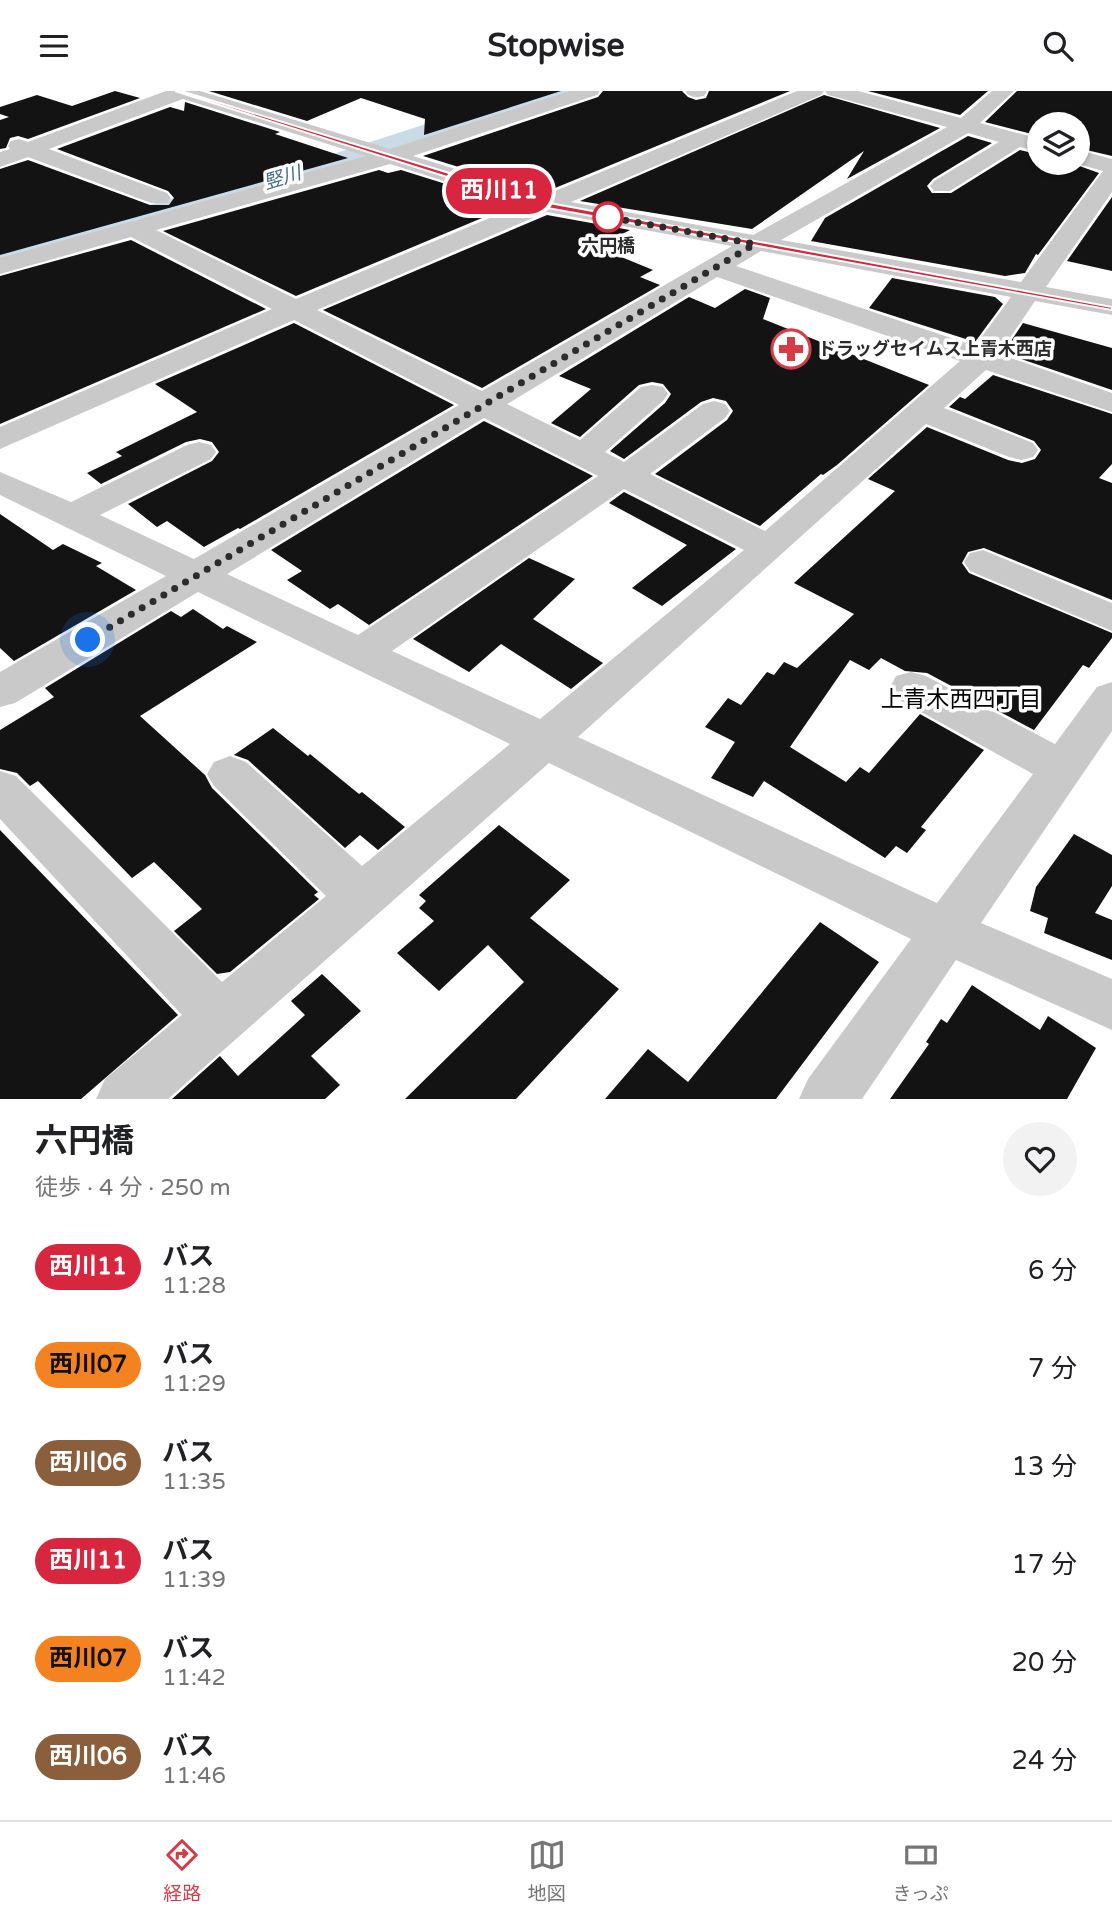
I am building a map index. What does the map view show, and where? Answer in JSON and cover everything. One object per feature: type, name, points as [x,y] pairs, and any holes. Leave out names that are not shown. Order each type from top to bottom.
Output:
[{"type":"street","points":[[0,160],[181,91],[542,204],[1112,307]]},
{"type":"street","points":[[0,267],[126,219],[385,156],[590,91]]},
{"type":"street","points":[[0,439],[296,309],[814,91]]},
{"type":"street","points":[[835,91],[1027,143]]},
{"type":"street","points":[[0,692],[714,267],[965,126],[1003,91]]},
{"type":"street","points":[[0,140],[159,198]]},
{"type":"street","points":[[942,186],[1017,140]]},
{"type":"street","points":[[126,219],[159,198],[350,146]]},
{"type":"street","points":[[1090,160],[1112,166]]},
{"type":"street","points":[[125,1099],[769,548],[981,358],[1112,176]]},
{"type":"street","points":[[126,219],[296,309],[769,548]]},
{"type":"street","points":[[714,267],[1112,403]]},
{"type":"street","points":[[584,454],[652,394]]},
{"type":"street","points":[[359,654],[625,475],[714,411]]},
{"type":"street","points":[[922,411],[1021,450]]},
{"type":"street","points":[[71,516],[199,452]]},
{"type":"street","points":[[0,482],[947,932],[1112,1005]]},
{"type":"street","points":[[983,562],[1112,618]]},
{"type":"street","points":[[911,687],[1062,769]]},
{"type":"street","points":[[828,1099],[1112,698]]},
{"type":"street","points":[[230,774],[361,897]]},
{"type":"street","points":[[0,789],[220,1018]]},
{"type":"water","name":"竪川","points":[[528,91],[580,91],[414,144],[0,263],[0,246],[327,156]]},
{"type":"building","points":[[115,91],[140,98],[28,139],[18,136],[10,138],[6,148],[0,149],[0,120],[9,117],[0,114],[0,107],[37,95],[72,106]]},
{"type":"building","points":[[209,91],[561,91],[424,135],[425,119],[361,98],[307,121]]},
{"type":"building","points":[[603,91],[682,91],[696,100],[706,98],[709,91],[790,91],[543,193],[423,156],[598,97]]},
{"type":"building","points":[[868,91],[988,91],[960,115]]},
{"type":"building","points":[[1017,91],[1112,91],[1112,156],[1090,151],[1090,112],[1027,112],[1027,133],[985,122]]},
{"type":"building","points":[[824,95],[940,128],[847,179],[864,151],[752,229],[580,201]]},
{"type":"building","points":[[185,102],[280,132],[275,134],[348,158],[0,255],[0,169],[28,160],[150,205],[169,205],[174,198],[168,191],[57,149],[170,107],[184,111]]},
{"type":"building","points":[[968,136],[992,143],[933,179],[927,186],[932,193],[951,193],[1020,150],[1027,152],[1027,175],[1090,175],[1090,170],[1099,173],[1038,255],[1036,254],[1025,273],[1005,276],[811,241],[825,218]]},
{"type":"building","points":[[379,170],[388,173],[401,170],[513,205],[296,296],[163,231]]},
{"type":"building","points":[[1112,197],[1112,271],[1067,261]]},
{"type":"building","points":[[547,215],[630,230],[597,247],[653,270],[640,277],[660,285],[482,388],[323,310]]},
{"type":"building","points":[[131,240],[266,309],[0,424],[0,276]]},
{"type":"building","points":[[892,278],[995,297],[1003,304],[975,342],[869,308]]},
{"type":"building","points":[[745,289],[770,298],[763,319],[929,385],[837,465],[821,474],[760,526],[655,474],[727,420],[733,411],[726,401],[713,398],[701,402],[624,459],[610,451],[665,403],[671,394],[663,384],[652,382],[639,385],[580,437],[551,423],[591,389],[559,376],[689,297],[715,308]]},
{"type":"building","points":[[294,323],[454,405],[240,529],[204,547],[167,521],[157,527],[128,504],[212,461],[219,452],[212,442],[200,439],[186,442],[101,484],[87,473],[122,456],[116,452],[197,412],[155,384]]},
{"type":"building","points":[[1023,323],[1112,348],[1112,390],[1015,357],[1018,354],[1005,350]]},
{"type":"building","points":[[993,375],[1112,414],[1112,464],[1099,478],[1112,483],[1112,600],[984,548],[968,552],[962,563],[969,573],[1112,633],[1112,638],[1089,668],[1083,665],[1034,730],[927,673],[905,671],[881,658],[869,670],[850,660],[790,747],[846,782],[860,767],[869,773],[920,714],[984,750],[921,827],[926,830],[907,853],[896,846],[885,858],[764,781],[753,797],[711,778],[735,742],[705,727],[728,698],[741,705],[767,672],[774,675],[784,662],[797,668],[854,614],[794,583],[895,491],[868,479],[927,427],[1008,460],[1022,463],[1035,459],[1041,450],[1034,441],[949,407],[960,397],[965,399]]},
{"type":"building","points":[[484,421],[593,476],[369,625],[338,604],[330,609],[287,580],[302,571],[271,550]]},
{"type":"building","points":[[624,492],[736,549],[662,606],[632,588],[687,545],[609,503]]},
{"type":"building","points":[[0,514],[53,550],[63,544],[102,563],[96,566],[136,590],[14,661],[0,648]]},
{"type":"building","points":[[529,558],[575,579],[533,619],[603,663],[571,689],[501,644],[469,672],[413,639]]},
{"type":"building","points":[[193,609],[223,629],[227,626],[257,642],[140,716],[205,775],[212,788],[318,892],[314,895],[319,899],[230,972],[217,974],[174,931],[202,909],[154,862],[132,878],[38,781],[30,786],[17,773],[0,769],[0,730],[54,697],[45,688],[171,611],[181,617]]},
{"type":"building","points":[[273,728],[359,794],[362,792],[405,827],[378,850],[360,835],[345,848],[248,760],[234,755]]},
{"type":"building","points":[[499,825],[570,880],[530,918],[619,989],[516,1099],[405,1099],[524,982],[488,945],[439,991],[397,953],[434,921],[419,908],[426,901],[419,895]]},
{"type":"building","points":[[0,830],[178,1015],[81,1099],[0,1099]]},
{"type":"building","points":[[1074,834],[1112,855],[1112,886],[1095,913],[1112,920],[1112,960],[1044,933],[1048,918],[1030,911],[1036,887]]},
{"type":"building","points":[[820,922],[879,962],[776,1099],[605,1099],[648,1049],[688,1082]]},
{"type":"building","points":[[322,974],[361,1011],[311,1056],[340,1085],[325,1099],[172,1099],[220,1056],[238,1076],[305,1015],[291,1001]]},
{"type":"building","points":[[972,985],[1040,1030],[1048,1016],[1096,1048],[1067,1099],[890,1099],[929,1044],[926,1042],[941,1019],[947,1023]]},
{"type":"bus line","name":"西川11","points":[[179,91],[542,204],[1112,307]]},
{"type":"place","name":"六円橋","points":[[608,217]]},
{"type":"place","name":"ドラッグセイムス上青木西店","points":[[791,349]]},
{"type":"district","name":"上青木西四丁目","points":[[961,699]]},
{"type":"route","points":[[88,640],[755,244],[608,217]]}]
